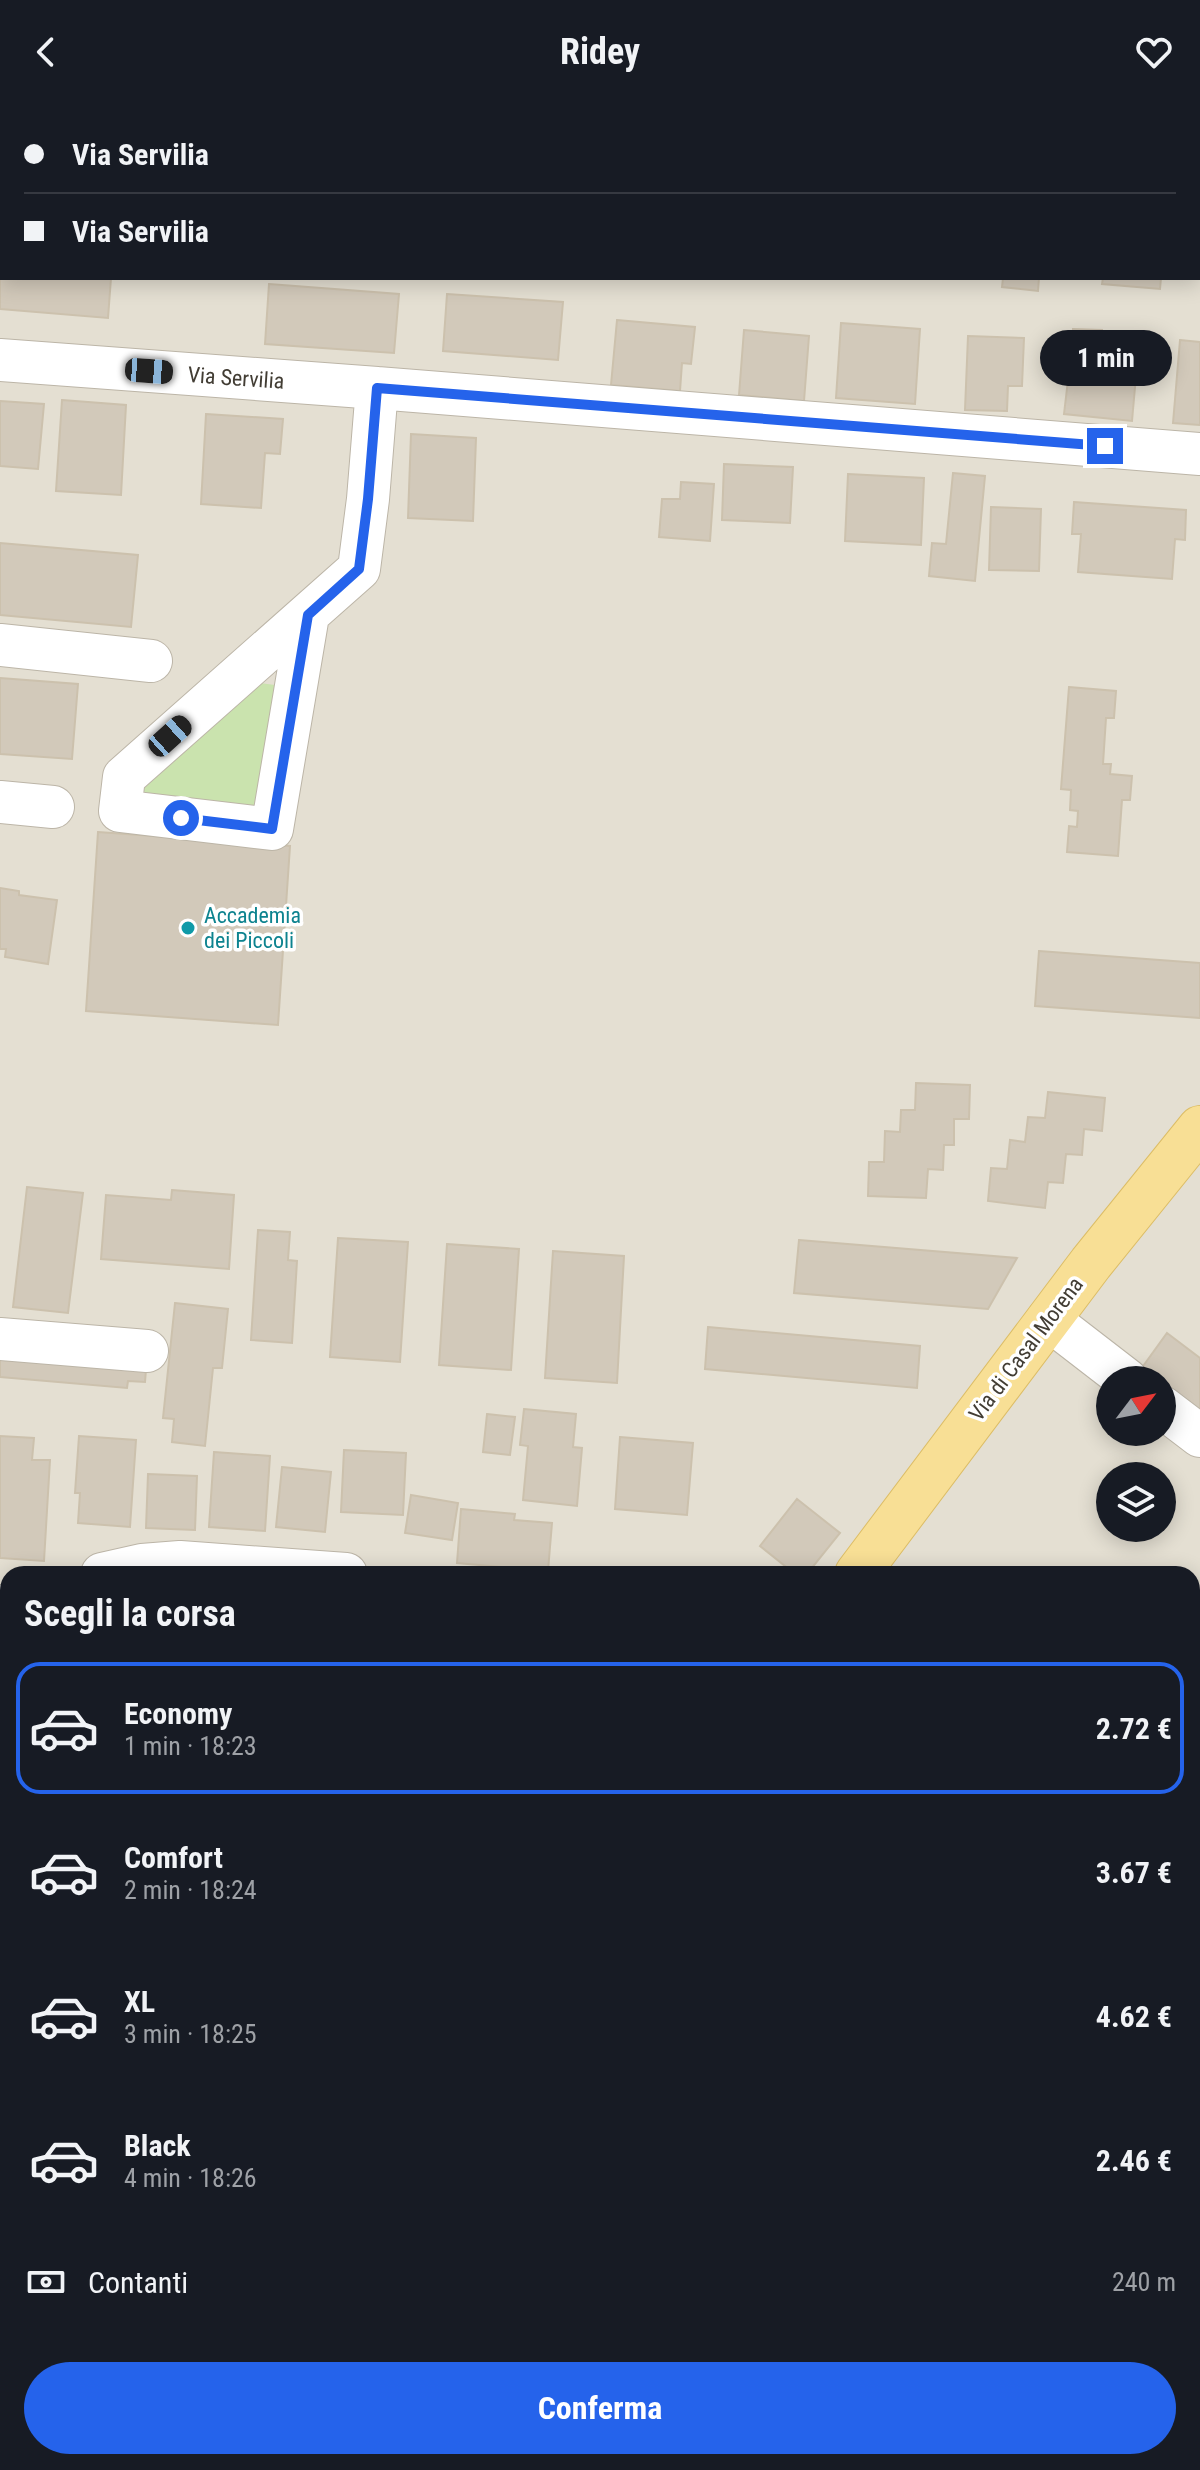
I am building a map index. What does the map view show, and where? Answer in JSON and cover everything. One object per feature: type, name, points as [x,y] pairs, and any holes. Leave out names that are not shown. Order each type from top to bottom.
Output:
[{"type":"main road","name":"Via di Casal Morena","points":[[863,1566],[1129,1213],[1200,1128]]},
{"type":"street","name":"Via Servilia","points":[[0,360],[1200,454]]},
{"type":"street","points":[[308,615],[272,829],[120,811],[124,777],[359,569],[377,388]]},
{"type":"street","points":[[0,645],[151,661]]},
{"type":"street","points":[[0,802],[53,807]]},
{"type":"street","points":[[1048,1319],[1109,1366]]},
{"type":"street","points":[[0,1339],[147,1351]]},
{"type":"street","points":[[1176,1418],[1200,1436]]},
{"type":"street","points":[[138,1566],[180,1562],[235,1566]]},
{"type":"shaded area","points":[[0,280],[1200,280],[1200,1566],[0,1566]]},
{"type":"green space","points":[[252,682],[275,685],[256,807],[140,800],[141,782]]},
{"type":"building","points":[[0,280],[111,280],[108,318],[0,309]]},
{"type":"building","points":[[1003,280],[1039,280],[1038,291],[1002,287]]},
{"type":"building","points":[[1103,280],[1161,280],[1160,289],[1102,284]]},
{"type":"building","points":[[269,284],[399,294],[394,353],[265,344]]},
{"type":"building","points":[[447,294],[563,302],[558,360],[443,351]]},
{"type":"building","points":[[617,320],[695,327],[691,364],[682,363],[680,391],[611,385]]},
{"type":"building","points":[[841,323],[920,329],[915,404],[836,398]]},
{"type":"building","points":[[1073,329],[1102,330],[1101,352],[1072,351]]},
{"type":"building","points":[[744,330],[809,336],[804,401],[739,395]]},
{"type":"building","points":[[968,336],[1024,338],[1022,386],[1008,386],[1007,411],[965,410]]},
{"type":"building","points":[[1180,340],[1200,342],[1200,425],[1173,423]]},
{"type":"building","points":[[1104,373],[1136,376],[1132,421],[1064,414],[1068,380],[1103,383]]},
{"type":"building","points":[[62,400],[126,405],[121,495],[56,491]]},
{"type":"building","points":[[0,401],[44,404],[38,469],[0,466]]},
{"type":"building","points":[[206,414],[283,419],[280,454],[265,453],[261,508],[201,504]]},
{"type":"building","points":[[411,434],[476,438],[473,521],[408,518]]},
{"type":"building","points":[[724,464],[793,467],[790,523],[722,520]]},
{"type":"building","points":[[953,473],[985,476],[975,581],[929,576],[932,543],[946,544]]},
{"type":"building","points":[[848,474],[924,478],[921,545],[845,541]]},
{"type":"building","points":[[681,482],[714,484],[710,541],[659,537],[662,499],[680,499]]},
{"type":"building","points":[[1074,502],[1186,510],[1185,540],[1175,539],[1172,579],[1078,572],[1081,534],[1072,534]]},
{"type":"building","points":[[991,507],[1041,509],[1039,571],[989,570]]},
{"type":"building","points":[[0,543],[138,555],[131,627],[0,615]]},
{"type":"building","points":[[0,678],[78,684],[72,759],[0,754]]},
{"type":"building","points":[[1069,687],[1116,691],[1114,718],[1106,718],[1103,764],[1111,764],[1110,774],[1132,776],[1130,800],[1122,800],[1118,856],[1067,852],[1069,826],[1077,827],[1078,811],[1070,810],[1071,790],[1061,789]]},
{"type":"building","name":"Accademia dei Piccoli","points":[[98,832],[290,846],[278,1025],[86,1011]]},
{"type":"building","points":[[0,888],[19,891],[19,895],[57,900],[48,964],[5,957],[6,949],[0,949]]},
{"type":"building","points":[[1039,951],[1200,963],[1200,1018],[1035,1006]]},
{"type":"building","points":[[916,1083],[970,1085],[969,1119],[954,1119],[954,1145],[944,1145],[943,1170],[928,1169],[926,1198],[868,1196],[869,1162],[884,1162],[885,1131],[900,1132],[901,1110],[915,1110]]},
{"type":"building","points":[[1048,1092],[1105,1098],[1102,1131],[1084,1129],[1082,1155],[1066,1154],[1063,1183],[1048,1182],[1045,1208],[988,1201],[991,1168],[1007,1169],[1010,1140],[1025,1142],[1028,1117],[1045,1118]]},
{"type":"building","points":[[27,1187],[83,1193],[68,1313],[13,1307]]},
{"type":"building","points":[[172,1190],[234,1195],[229,1269],[101,1259],[106,1195],[171,1200]]},
{"type":"building","points":[[258,1230],[290,1232],[288,1260],[297,1261],[292,1343],[251,1340]]},
{"type":"building","points":[[338,1238],[408,1242],[400,1362],[330,1357]]},
{"type":"building","points":[[799,1240],[1017,1258],[988,1309],[794,1293]]},
{"type":"building","points":[[447,1244],[519,1249],[511,1370],[439,1365]]},
{"type":"building","points":[[553,1251],[624,1256],[617,1383],[545,1378]]},
{"type":"building","points":[[175,1303],[228,1309],[222,1368],[213,1368],[205,1446],[172,1442],[174,1419],[163,1418]]},
{"type":"building","points":[[708,1327],[920,1346],[917,1388],[705,1369]]},
{"type":"building","points":[[1167,1333],[1200,1358],[1200,1414],[1176,1396],[1176,1366],[1143,1366]]},
{"type":"building","points":[[0,1344],[147,1357],[145,1382],[128,1381],[127,1388],[0,1377]]},
{"type":"building","points":[[524,1409],[576,1414],[573,1447],[582,1448],[577,1506],[523,1500],[528,1446],[520,1445]]},
{"type":"building","points":[[487,1414],[515,1417],[510,1455],[483,1452]]},
{"type":"building","points":[[0,1436],[34,1438],[32,1460],[50,1460],[44,1561],[0,1558]]},
{"type":"building","points":[[79,1436],[136,1440],[130,1527],[78,1523],[80,1493],[75,1493]]},
{"type":"building","points":[[620,1437],[693,1443],[687,1515],[615,1509]]},
{"type":"building","points":[[344,1450],[406,1453],[403,1515],[341,1512]]},
{"type":"building","points":[[214,1452],[270,1456],[265,1531],[209,1527]]},
{"type":"building","points":[[282,1467],[331,1472],[325,1532],[276,1527]]},
{"type":"building","points":[[148,1474],[197,1476],[195,1530],[146,1528]]},
{"type":"building","points":[[411,1495],[458,1503],[452,1540],[405,1533]]},
{"type":"building","points":[[797,1499],[840,1533],[813,1566],[785,1566],[760,1546]]},
{"type":"building","points":[[461,1509],[515,1514],[514,1520],[552,1523],[548,1566],[457,1563]]},
{"type":"place","name":"Accademia dei Piccoli","points":[[188,928]]},
{"type":"route","points":[[181,818],[272,829],[308,615],[359,569],[377,388],[1105,446]]}]
